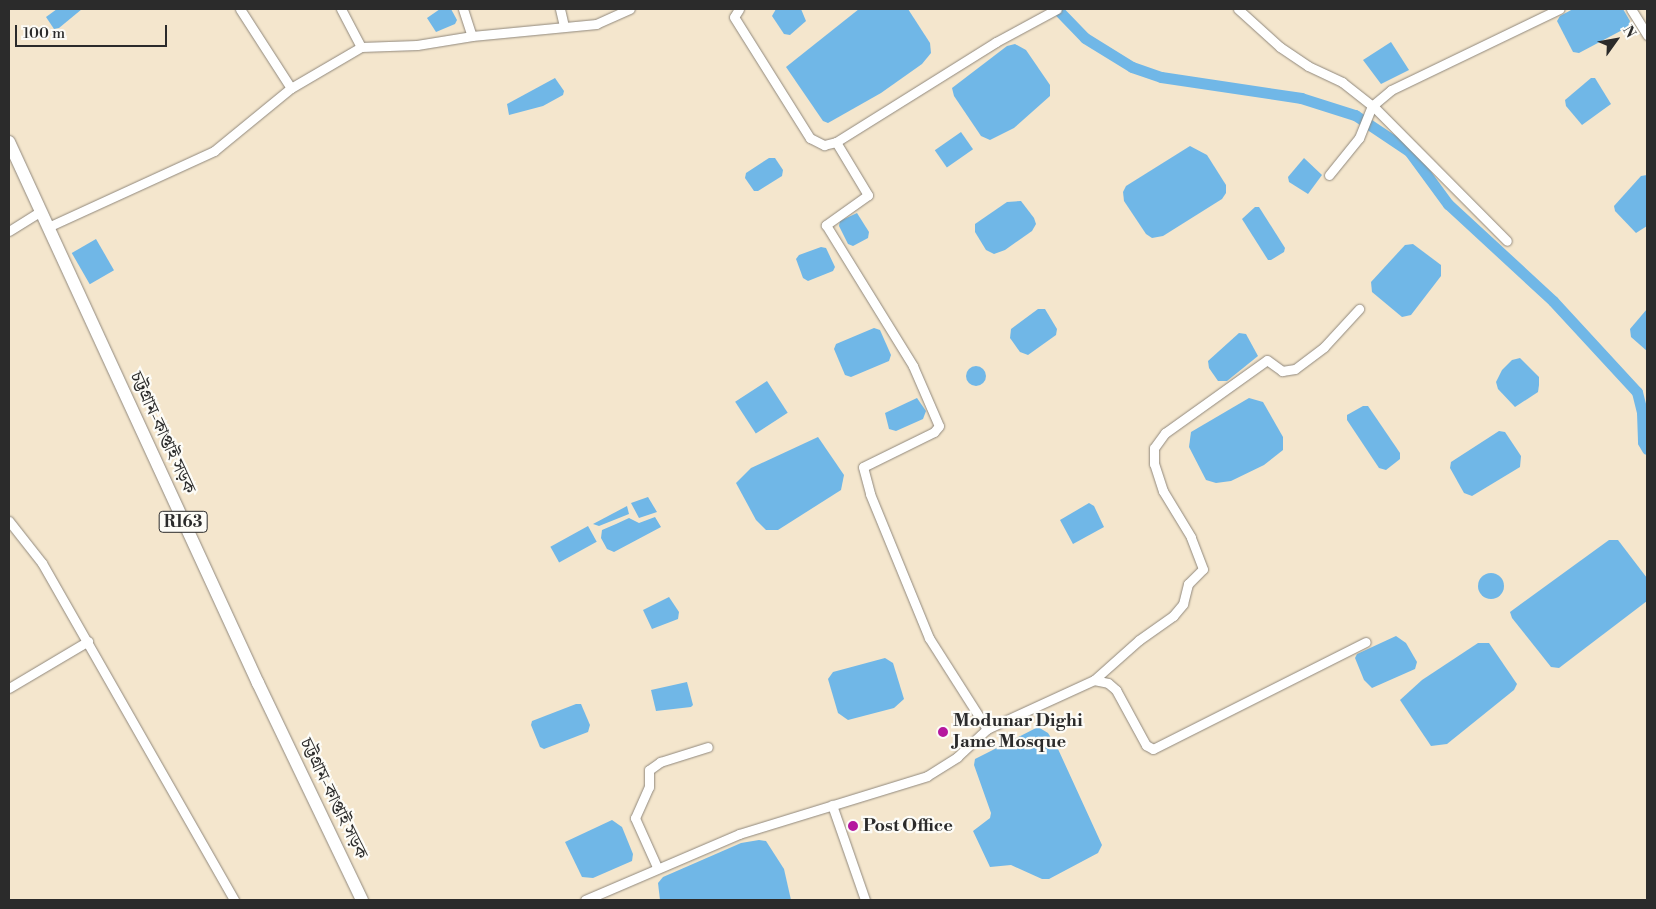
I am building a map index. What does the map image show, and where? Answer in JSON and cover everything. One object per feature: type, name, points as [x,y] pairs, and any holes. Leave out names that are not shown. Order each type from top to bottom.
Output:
[{"type":"main road","name":"চট্টগ্রাম-কাপ্তাই সড়ক","points":[[9,142],[258,683],[362,900]]},
{"type":"street","points":[[240,9],[291,88]]},
{"type":"street","points":[[341,9],[361,47]]},
{"type":"street","points":[[463,9],[472,36]]},
{"type":"street","points":[[560,9],[564,27]]},
{"type":"street","points":[[48,226],[214,150],[291,88],[361,47],[417,45],[472,36],[596,24],[630,9]]},
{"type":"street","points":[[739,9],[734,18],[810,138],[824,145],[836,142],[996,42],[1057,9]]},
{"type":"street","points":[[1238,9],[1280,47],[1308,66],[1342,82],[1507,241]]},
{"type":"street","points":[[1329,175],[1362,130],[1371,110],[1404,81],[1560,9]]},
{"type":"street","points":[[1631,9],[1647,35]]},
{"type":"street","points":[[836,142],[868,195],[826,225],[913,366],[939,426],[934,432],[863,467],[870,494],[929,638],[987,729]]},
{"type":"street","points":[[9,231],[41,211]]},
{"type":"street","points":[[585,900],[657,867],[739,834],[927,776],[957,757],[987,729],[1094,680],[1139,640],[1173,616],[1183,604],[1188,584],[1204,569],[1191,537],[1163,490],[1154,464],[1154,448],[1165,433],[1267,360],[1282,371],[1295,369],[1324,346],[1359,309]]},
{"type":"street","points":[[9,521],[42,563],[88,641],[231,899]]},
{"type":"street","points":[[9,688],[88,641]]},
{"type":"street","points":[[1094,680],[1108,683],[1116,690],[1146,745],[1153,749],[1366,642]]},
{"type":"street","points":[[657,867],[635,818],[649,787],[649,770],[660,762],[708,747]]},
{"type":"street","points":[[832,805],[865,900]]},
{"type":"water","points":[[57,9],[82,9],[59,28],[54,29],[46,17]]},
{"type":"water","points":[[440,9],[451,9],[457,20],[455,24],[436,32],[427,18]]},
{"type":"water","points":[[776,9],[801,9],[806,21],[790,35],[784,34],[772,16]]},
{"type":"water","points":[[859,9],[908,9],[930,43],[931,53],[922,64],[881,93],[828,123],[823,121],[786,67]]},
{"type":"water","points":[[1573,9],[1623,9],[1630,21],[1628,27],[1579,53],[1573,52],[1557,21],[1560,16]]},
{"type":"water","points":[[1391,42],[1409,70],[1381,84],[1363,60]]},
{"type":"water","points":[[1015,44],[1026,50],[1050,85],[1050,96],[1014,128],[990,140],[981,136],[954,96],[952,88],[1007,46]]},
{"type":"water","points":[[555,78],[564,91],[563,95],[543,106],[509,115],[507,104]]},
{"type":"water","points":[[1591,78],[1595,78],[1611,104],[1582,125],[1566,106],[1565,100]]},
{"type":"water","points":[[961,132],[973,149],[947,168],[935,150]]},
{"type":"water","points":[[1190,146],[1207,155],[1226,185],[1226,193],[1222,199],[1163,236],[1152,238],[1146,234],[1124,201],[1123,192],[1126,186]]},
{"type":"water","points":[[769,158],[775,158],[783,170],[782,176],[758,191],[754,191],[745,178],[746,173]]},
{"type":"water","points":[[1304,158],[1322,175],[1308,194],[1289,182],[1288,177]]},
{"type":"water","points":[[1647,175],[1647,226],[1636,233],[1615,211],[1614,206],[1641,176]]},
{"type":"water","points":[[1021,201],[1034,218],[1036,224],[1032,231],[1005,250],[994,254],[986,250],[975,232],[975,224],[1007,202]]},
{"type":"water","points":[[1255,207],[1259,207],[1285,248],[1284,252],[1271,260],[1268,260],[1242,219]]},
{"type":"water","points":[[857,213],[869,232],[868,238],[853,246],[848,244],[839,226],[840,221]]},
{"type":"water","points":[[96,239],[114,270],[90,284],[72,253]]},
{"type":"water","points":[[1413,244],[1441,265],[1441,276],[1411,315],[1402,317],[1372,292],[1371,282],[1405,245]]},
{"type":"water","points":[[821,247],[826,248],[835,267],[833,271],[808,281],[803,278],[796,259],[799,255]]},
{"type":"water","points":[[1038,309],[1045,309],[1057,329],[1056,335],[1028,355],[1020,352],[1010,338],[1011,329]]},
{"type":"water","points":[[1647,309],[1647,351],[1631,337],[1630,329]]},
{"type":"water","points":[[874,328],[880,330],[891,355],[889,361],[851,377],[845,375],[834,349],[836,344]]},
{"type":"water","points":[[1239,333],[1246,334],[1258,356],[1227,381],[1218,381],[1209,368],[1208,361]]},
{"type":"water","points":[[1520,358],[1539,377],[1539,385],[1538,392],[1515,407],[1498,389],[1496,382],[1502,370],[1512,360]]},
{"type":"water","points":[[976,366],[983,369],[986,376],[983,383],[976,386],[969,383],[966,376],[969,369]]},
{"type":"water","points":[[767,381],[788,413],[756,434],[735,402]]},
{"type":"water","points":[[917,398],[926,411],[923,419],[896,431],[889,429],[885,413]]},
{"type":"water","points":[[1249,398],[1263,402],[1283,437],[1283,450],[1264,465],[1231,481],[1216,483],[1206,480],[1189,447],[1191,432]]},
{"type":"water","points":[[1363,406],[1368,406],[1400,453],[1400,459],[1386,470],[1379,468],[1347,420],[1347,415]]},
{"type":"water","points":[[1499,431],[1505,432],[1521,456],[1520,467],[1472,496],[1464,493],[1450,468],[1451,462]]},
{"type":"water","points":[[818,437],[844,475],[841,490],[778,530],[766,530],[756,520],[736,483],[751,468]]},
{"type":"water","points":[[648,497],[657,512],[639,518],[631,503]]},
{"type":"water","points":[[1089,503],[1094,506],[1104,527],[1073,544],[1060,520]]},
{"type":"water","points":[[627,506],[629,514],[599,526],[593,524]]},
{"type":"water","points":[[655,517],[661,527],[614,552],[607,549],[601,538],[602,530],[629,518],[639,523]]},
{"type":"water","points":[[588,526],[597,542],[559,563],[550,547]]},
{"type":"water","points":[[1609,540],[1618,540],[1647,578],[1647,601],[1559,668],[1551,667],[1512,618],[1510,612]]},
{"type":"water","points":[[1491,573],[1500,577],[1504,586],[1500,595],[1491,599],[1482,595],[1478,586],[1482,577]]},
{"type":"water","points":[[669,597],[679,612],[678,619],[652,629],[643,610]]},
{"type":"water","points":[[1396,636],[1406,643],[1417,662],[1415,669],[1372,688],[1364,680],[1355,658],[1357,654]]},
{"type":"water","points":[[1478,643],[1489,643],[1517,684],[1514,690],[1447,744],[1431,746],[1400,700],[1422,680]]},
{"type":"water","points":[[885,658],[893,663],[904,699],[894,708],[848,720],[838,713],[828,679],[833,672]]},
{"type":"water","points":[[687,682],[693,705],[691,707],[656,711],[651,690]]},
{"type":"water","points":[[576,704],[581,704],[590,725],[588,732],[544,749],[540,747],[531,725],[532,721]]},
{"type":"water","points":[[1038,727],[1048,733],[1058,749],[1102,845],[1098,853],[1049,879],[1042,879],[1011,865],[990,867],[973,831],[990,818],[991,813],[974,765],[975,759]]},
{"type":"water","points":[[612,820],[622,827],[633,854],[632,861],[593,878],[582,877],[565,842]]},
{"type":"water","points":[[759,840],[766,841],[784,869],[791,900],[660,900],[658,883],[663,877],[741,843]]},
{"type":"waterway","points":[[1057,9],[1085,38],[1132,67],[1161,77],[1301,98],[1355,115],[1409,151],[1448,204],[1553,301],[1637,392],[1642,412],[1643,442],[1647,449]]},
{"type":"place","name":"Modunar Dighi Jame Mosque","points":[[943,732]]},
{"type":"place","name":"Post Office","points":[[853,826]]}]
